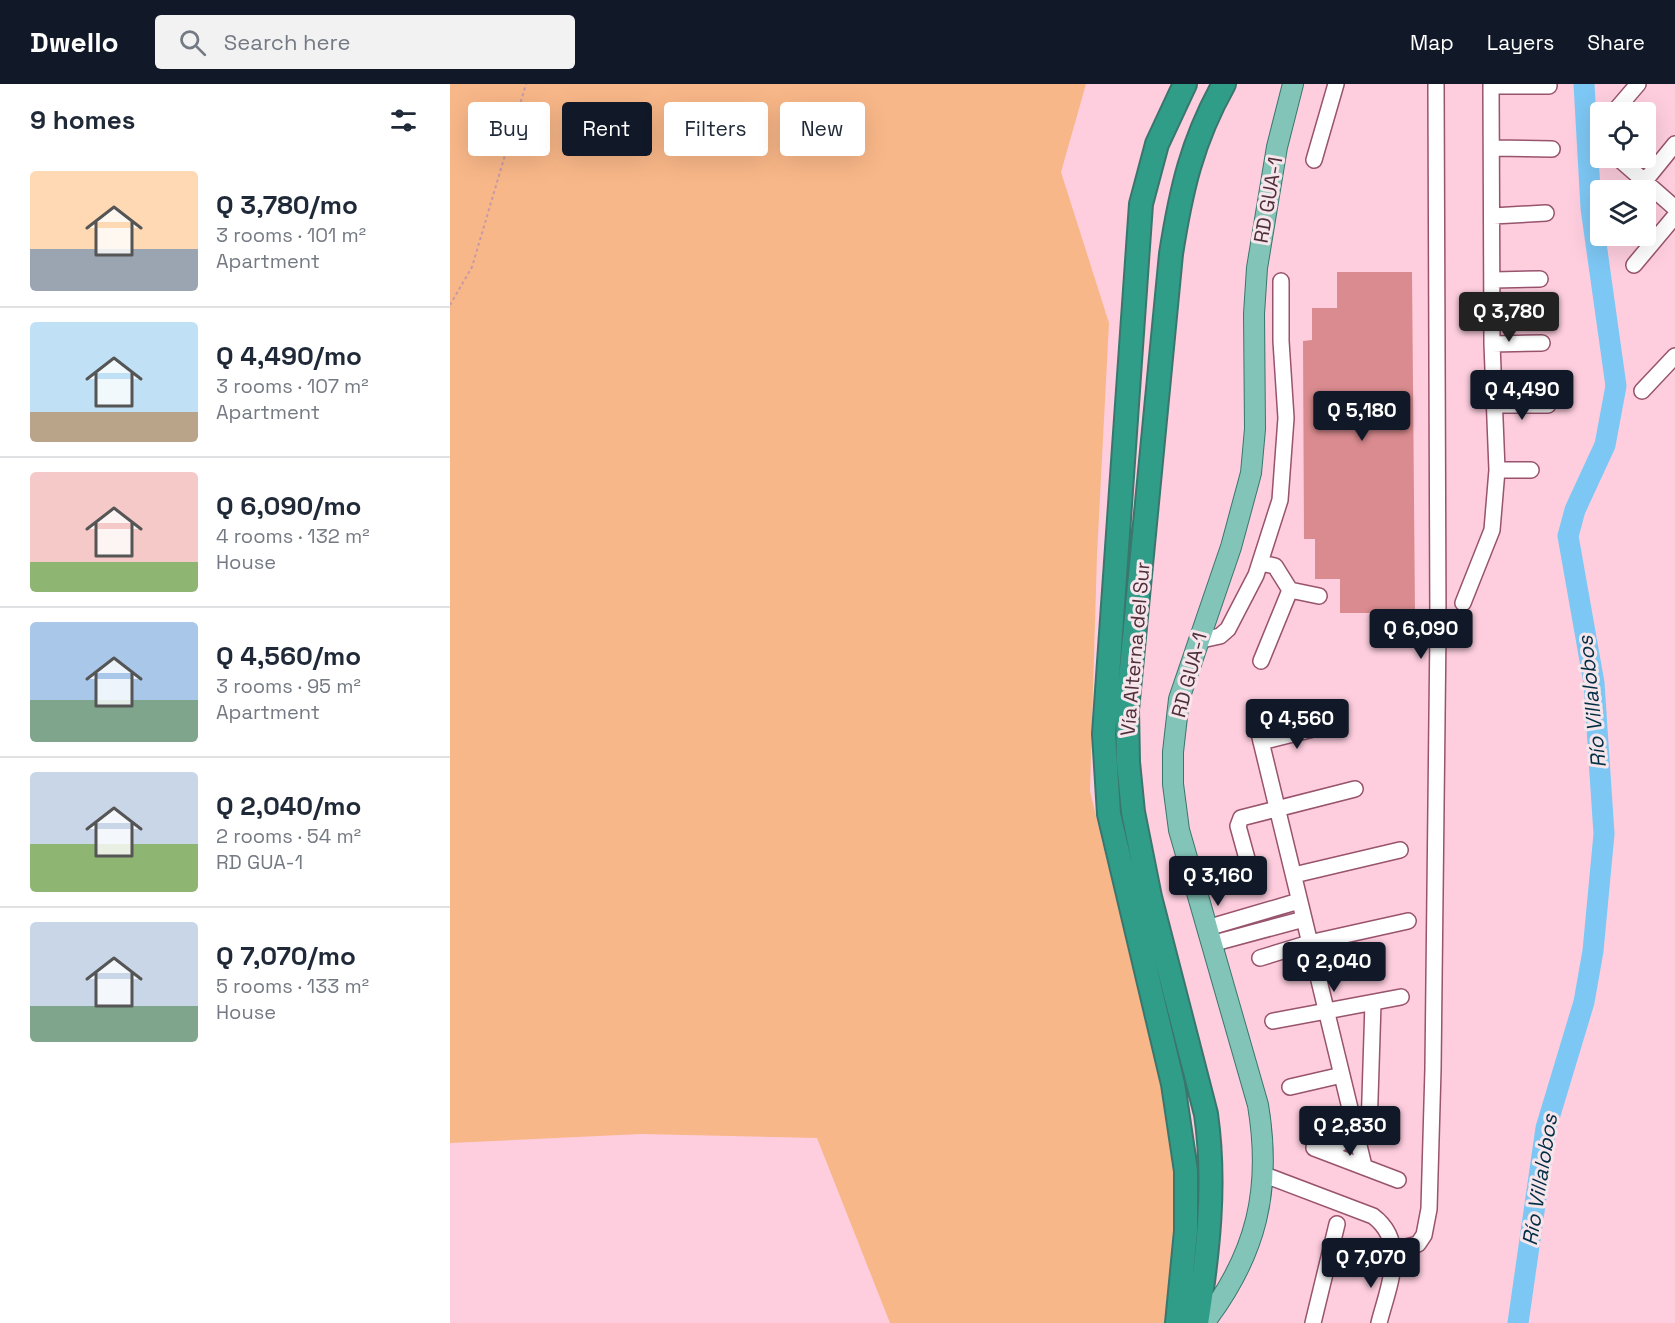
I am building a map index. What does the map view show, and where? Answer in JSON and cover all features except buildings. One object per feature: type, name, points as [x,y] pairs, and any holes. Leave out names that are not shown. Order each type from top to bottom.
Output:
[{"type":"highway","name":"Vía Alterna del Sur","points":[[1185,84],[1157,144],[1140,212],[1104,734],[1105,789],[1111,824],[1173,1084],[1184,1154],[1195,1322]]},
{"type":"highway","name":"Vía Alterna del Sur","points":[[1195,1322],[1205,1272],[1211,1205],[1210,1141],[1194,1060],[1150,897],[1133,812],[1127,710],[1171,254],[1178,211],[1194,149],[1209,110],[1224,84]]},
{"type":"main road","name":"RD GUA-1","points":[[1195,1322],[1224,1296],[1252,1239],[1263,1194],[1265,1142],[1258,1105],[1179,830],[1173,784],[1173,752],[1179,699],[1231,547],[1251,473],[1255,429],[1254,314],[1257,268],[1277,147],[1293,84]]},
{"type":"street","points":[[1314,160],[1336,84]]},
{"type":"street","points":[[1394,1251],[1418,1244],[1424,1235],[1429,1209],[1433,1069],[1438,629],[1436,84]]},
{"type":"street","points":[[1623,102],[1638,84]]},
{"type":"street","points":[[1463,603],[1492,530],[1497,470],[1492,344],[1494,280],[1492,85],[1549,86]]},
{"type":"street","points":[[1646,180],[1675,144]]},
{"type":"street","points":[[1492,148],[1552,149]]},
{"type":"street","points":[[1629,168],[1642,180]]},
{"type":"street","points":[[1656,192],[1675,208]]},
{"type":"street","points":[[1493,216],[1546,213]]},
{"type":"street","points":[[1634,265],[1675,216]]},
{"type":"street","points":[[1494,280],[1540,279]]},
{"type":"street","points":[[1197,641],[1220,636],[1227,629],[1243,602],[1260,563],[1280,500],[1286,418],[1281,341],[1281,280]]},
{"type":"street","points":[[1492,344],[1542,342]]},
{"type":"street","points":[[1642,390],[1675,356]]},
{"type":"street","points":[[1495,405],[1548,405]]},
{"type":"street","points":[[1497,470],[1531,470]]},
{"type":"street","points":[[1260,563],[1275,566],[1290,590],[1306,596],[1319,596]]},
{"type":"street","points":[[1261,661],[1290,590]]},
{"type":"street","points":[[1257,725],[1310,943],[1324,1012],[1342,1075],[1354,1135],[1364,1166]]},
{"type":"street","points":[[1261,742],[1325,726]]},
{"type":"street","points":[[1254,884],[1237,822],[1241,818],[1355,789]]},
{"type":"street","points":[[1294,875],[1400,850]]},
{"type":"street","points":[[1209,936],[1299,901]]},
{"type":"street","points":[[1209,936],[1304,919]]},
{"type":"street","points":[[1260,958],[1310,943],[1408,921]]},
{"type":"street","points":[[1274,1021],[1401,997]]},
{"type":"street","points":[[1372,1003],[1369,1130],[1321,1149],[1398,1180]]},
{"type":"street","points":[[1290,1087],[1342,1075]]},
{"type":"street","points":[[1265,1174],[1373,1216],[1390,1234],[1394,1263],[1379,1323]]},
{"type":"street","points":[[1313,1323],[1337,1224]]},
{"type":"path","points":[[450,305],[472,267],[526,84]]},
{"type":"shaded area","points":[[450,84],[1086,84],[1061,172],[1109,323],[1097,555],[1090,791],[1162,1089],[1176,1171],[1175,1231],[1166,1323],[890,1323],[817,1138],[641,1134],[450,1143]]},
{"type":"waterway","name":"Río Villalobos","points":[[1518,1323],[1546,1128],[1584,1002],[1593,951],[1604,834],[1594,683],[1568,536],[1575,510],[1605,445],[1616,386],[1591,208],[1584,84]]}]
